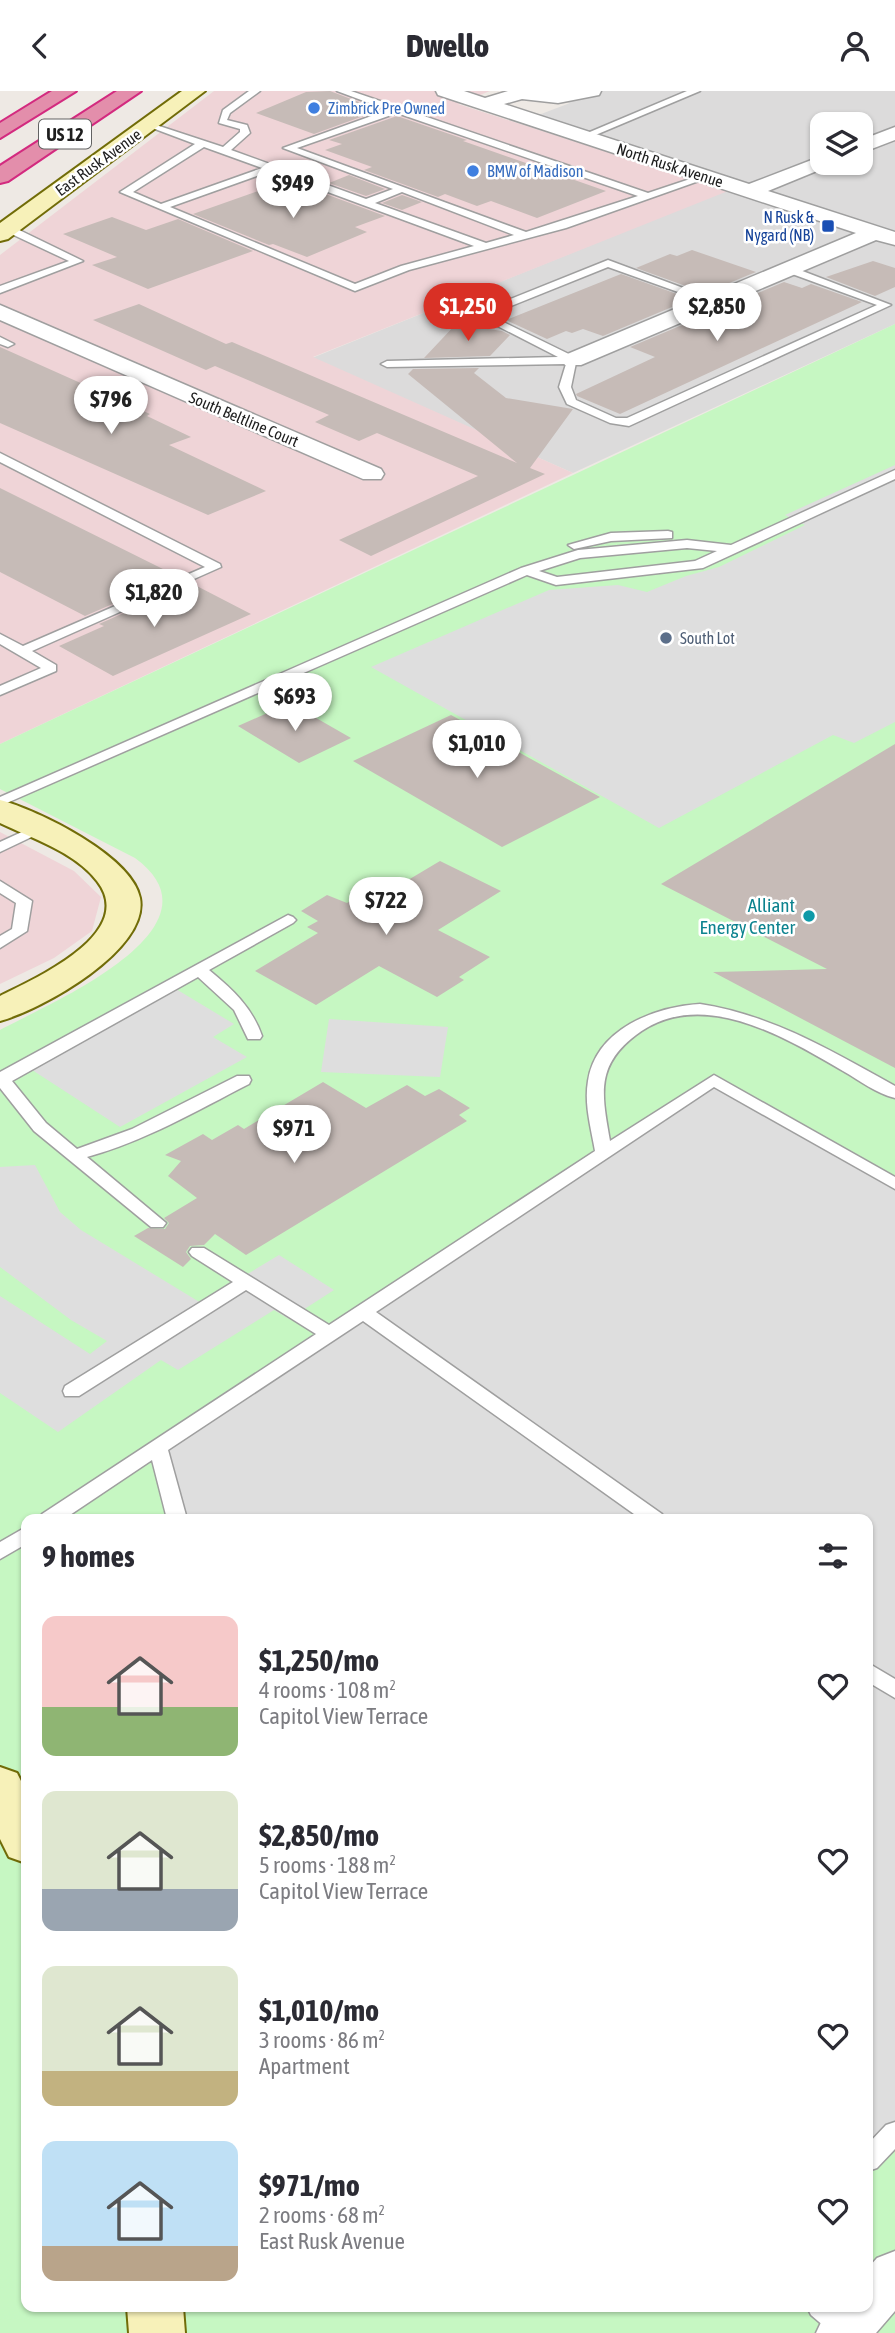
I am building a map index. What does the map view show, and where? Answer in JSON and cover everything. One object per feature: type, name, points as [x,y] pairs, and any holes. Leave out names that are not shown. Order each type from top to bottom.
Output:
[{"type":"highway","name":"US 12","points":[[1,131],[66,91]]},
{"type":"highway","name":"US 12","points":[[0,176],[131,91]]},
{"type":"street","name":"East Rusk Avenue","points":[[4,231],[195,91]]},
{"type":"street","name":"North Rusk Avenue","points":[[445,91],[885,236]]},
{"type":"street","points":[[484,104],[520,92],[558,97],[592,91]]},
{"type":"street","points":[[873,142],[895,133]]},
{"type":"street","points":[[750,191],[810,167]]},
{"type":"street","points":[[573,360],[788,269],[885,236]]},
{"type":"street","name":"South Beltline Court","points":[[0,312],[372,474]]},
{"type":"street","points":[[0,810],[83,854],[119,885],[124,902],[111,940],[96,955],[0,1010]]},
{"type":"street","points":[[0,1786],[21,1832]]},
{"type":"street","points":[[873,2296],[895,2275]]},
{"type":"street","points":[[155,2312],[157,2333]]},
{"type":"lane","points":[[225,151],[245,133],[244,127],[222,121],[226,112],[255,91]]},
{"type":"lane","points":[[342,91],[644,195]]},
{"type":"lane","points":[[583,137],[695,91]]},
{"type":"lane","points":[[397,110],[288,148],[526,236]]},
{"type":"lane","points":[[150,124],[485,246]]},
{"type":"lane","points":[[202,143],[125,193],[355,288],[415,265],[526,236],[705,177]]},
{"type":"lane","points":[[161,207],[271,168]]},
{"type":"lane","points":[[365,202],[402,189]]},
{"type":"lane","points":[[0,289],[78,261],[4,231]]},
{"type":"lane","points":[[573,360],[485,317],[502,306],[608,263],[713,301]]},
{"type":"lane","points":[[573,360],[565,387],[571,402],[614,421],[629,422],[886,305],[788,269]]},
{"type":"lane","points":[[387,364],[573,360]]},
{"type":"lane","points":[[0,457],[215,567],[22,651]]},
{"type":"lane","points":[[526,571],[556,581],[698,565],[895,474]]},
{"type":"lane","points":[[0,802],[526,571],[578,554],[687,544],[731,549]]},
{"type":"lane","points":[[0,638],[51,667],[0,691]]},
{"type":"lane","points":[[0,848],[37,829]]},
{"type":"lane","points":[[0,886],[24,901],[19,931],[0,943]]},
{"type":"lane","points":[[157,1223],[72,1156],[40,1127],[1,1078],[288,920]]},
{"type":"lane","points":[[199,970],[228,993],[249,1018],[254,1036]]},
{"type":"lane","points":[[604,1152],[593,1085],[604,1056],[640,1025],[673,1011],[710,1010],[747,1018],[895,1093]]},
{"type":"lane","points":[[72,1156],[103,1148],[143,1131],[243,1080]]},
{"type":"lane","points":[[58,1514],[714,1080],[895,1184]]},
{"type":"lane","points":[[198,1252],[330,1334]]},
{"type":"lane","points":[[72,1391],[245,1282]]},
{"type":"lane","points":[[363,1312],[647,1514]]},
{"type":"lane","points":[[158,1447],[176,1514]]},
{"type":"lane","points":[[0,1552],[21,1537]]},
{"type":"lane","points":[[873,1675],[895,1690]]},
{"type":"lane","points":[[873,2155],[895,2133]]},
{"type":"shaded area","points":[[214,91],[490,91],[458,104],[728,191],[313,357],[573,473],[0,744],[0,255]]},
{"type":"shaded area","points":[[532,91],[895,91],[895,324],[573,473],[312,358],[735,187],[528,119],[570,103]]},
{"type":"shaded area","name":"South Lot","points":[[895,465],[895,722],[854,743],[833,735],[659,828],[371,667],[549,590],[618,585],[647,592],[686,576],[719,567],[805,525],[785,515]]},
{"type":"shaded area","points":[[0,832],[74,871],[101,897],[92,931],[54,958],[0,984]]},
{"type":"shaded area","points":[[171,986],[234,1024],[213,1037],[247,1057],[120,1127],[26,1066]]},
{"type":"shaded area","points":[[329,1019],[448,1027],[440,1077],[321,1072]]},
{"type":"shaded area","points":[[714,1080],[895,1184],[895,2133],[873,2155],[873,1514],[176,1514],[158,1447]]},
{"type":"shaded area","points":[[35,1165],[60,1212],[81,1230],[206,1306],[236,1281],[279,1255],[334,1290],[289,1319],[274,1310],[178,1370],[161,1360],[58,1432],[0,1393],[0,1296],[90,1354],[107,1341],[71,1320],[0,1267],[0,1167]]},
{"type":"green space","name":"Alliant Energy Center","points":[[895,324],[895,2333],[0,2333],[0,1030],[89,983],[122,961],[147,936],[161,911],[159,884],[135,858],[0,789],[0,744]]},
{"type":"building","name":"Zimbrick Pre Owned","points":[[330,91],[380,110],[314,134],[256,113],[306,92]]},
{"type":"building","name":"BMW of Madison","points":[[397,116],[606,191],[537,218],[491,201],[477,206],[445,194],[438,197],[364,170],[372,167],[325,150],[342,144],[329,140]]},
{"type":"building","points":[[349,175],[385,189],[366,196],[329,183]]},
{"type":"building","points":[[312,189],[385,216],[355,227],[367,232],[307,257],[273,244],[269,245],[193,214],[258,191],[281,200]]},
{"type":"building","points":[[402,195],[422,202],[402,210],[382,203]]},
{"type":"building","points":[[112,217],[146,230],[178,219],[253,251],[148,289],[92,265],[117,257],[63,234]]},
{"type":"building","points":[[692,250],[756,272],[705,293],[636,268],[670,254],[677,256]]},
{"type":"building","points":[[873,261],[895,268],[895,287],[875,296],[826,277]]},
{"type":"building","points":[[621,274],[691,299],[603,336],[583,329],[572,333],[566,331],[547,339],[506,320]]},
{"type":"building","points":[[784,282],[802,288],[811,284],[862,302],[620,414],[577,396],[576,394],[655,357],[630,347]]},
{"type":"building","points":[[139,304],[226,344],[232,342],[517,463],[408,374],[413,369],[479,368],[474,373],[506,398],[573,409],[530,468],[545,474],[371,556],[339,540],[478,476],[377,433],[359,441],[315,422],[329,415],[215,366],[206,370],[93,320]]},
{"type":"building","points":[[456,324],[502,331],[510,335],[490,356],[424,358]]},
{"type":"building","points":[[0,347],[150,414],[147,416],[191,437],[169,445],[266,491],[208,515],[0,423]]},
{"type":"building","points":[[0,488],[177,576],[85,616],[0,572]]},
{"type":"building","points":[[191,583],[251,614],[113,676],[59,646],[104,626],[99,624]]},
{"type":"building","points":[[290,703],[351,738],[299,763],[238,726]]},
{"type":"building","points":[[451,715],[600,797],[502,847],[353,761]]},
{"type":"building","name":"Alliant Energy Center","points":[[895,744],[895,1068],[713,972],[827,969],[661,884]]},
{"type":"building","points":[[440,861],[501,891],[438,930],[490,957],[459,977],[464,980],[437,997],[379,966],[316,1005],[255,971],[318,933],[307,927],[318,921],[301,911],[327,895],[347,903],[382,883],[393,889]]},
{"type":"building","points":[[323,1082],[366,1108],[407,1085],[425,1096],[439,1089],[470,1108],[459,1115],[467,1121],[246,1255],[215,1234],[204,1245],[190,1246],[186,1252],[191,1259],[183,1267],[134,1236],[148,1228],[165,1229],[169,1223],[164,1218],[197,1198],[168,1176],[181,1161],[165,1155],[203,1134],[212,1140],[238,1125],[244,1129]]},
{"type":"place","name":"Zimbrick Pre Owned","points":[[314,108]]},
{"type":"place","name":"BMW of Madison","points":[[473,171]]},
{"type":"place","name":"N Rusk & Nygard (NB)","points":[[828,226]]},
{"type":"place","name":"South Lot","points":[[666,638]]},
{"type":"place","name":"Alliant Energy Center","points":[[809,916]]}]
